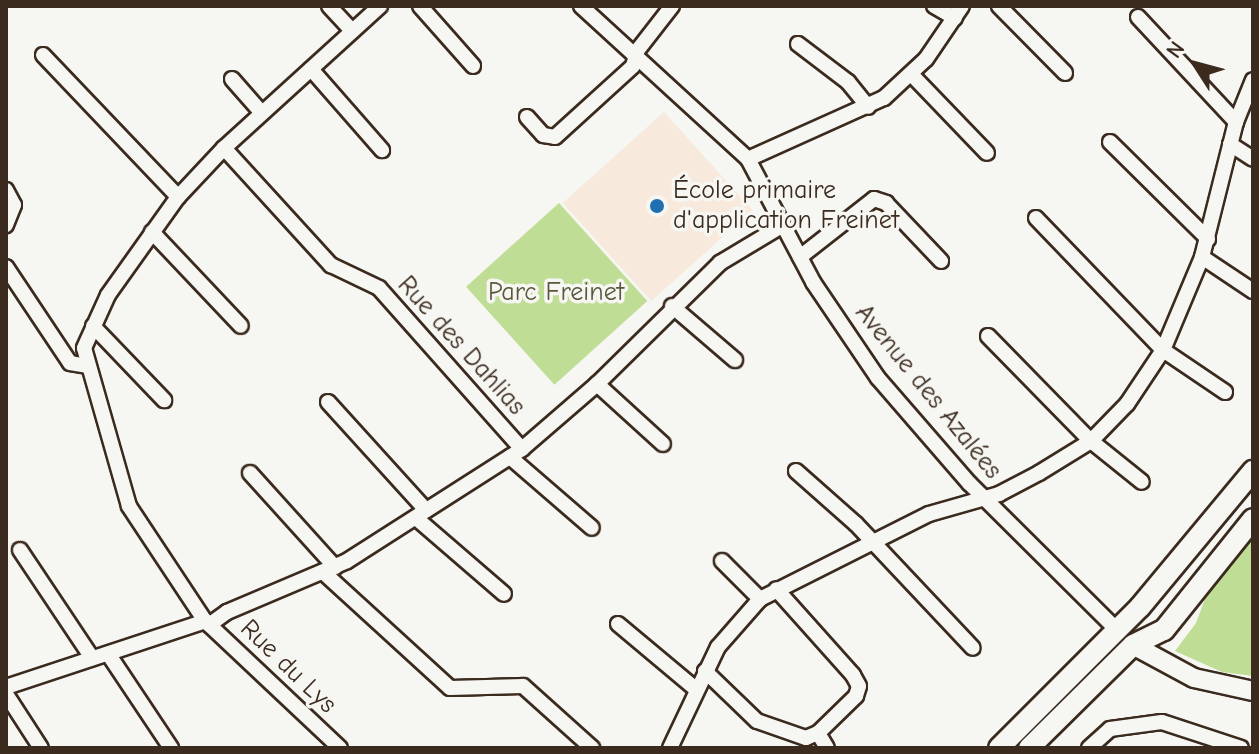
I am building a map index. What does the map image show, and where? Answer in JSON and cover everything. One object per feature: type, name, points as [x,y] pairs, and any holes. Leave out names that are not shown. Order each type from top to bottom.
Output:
[{"type":"main road","points":[[999,748],[1118,631],[1253,471]]},
{"type":"main road","points":[[1029,748],[1133,645],[1164,630],[1253,519]]},
{"type":"main road","points":[[1118,631],[1133,645]]},
{"type":"street","points":[[329,6],[352,31]]},
{"type":"street","points":[[6,267],[70,363],[87,366],[84,348],[93,326],[152,232],[178,197],[224,148],[380,6]]},
{"type":"street","points":[[420,6],[473,66]]},
{"type":"street","name":"Avenue des Azalées","points":[[581,6],[634,58],[748,159],[800,257],[870,368],[983,498],[1118,631]]},
{"type":"street","points":[[527,117],[548,139],[555,137],[633,66],[634,58],[672,6]]},
{"type":"street","points":[[748,159],[868,107],[912,75],[958,12],[934,6]]},
{"type":"street","points":[[999,6],[1065,73]]},
{"type":"street","points":[[1138,17],[1236,122]]},
{"type":"street","points":[[798,44],[848,82],[868,107]]},
{"type":"street","points":[[43,55],[178,197]]},
{"type":"street","points":[[311,69],[382,150]]},
{"type":"street","points":[[912,75],[987,153]]},
{"type":"street","points":[[232,79],[262,113]]},
{"type":"street","points":[[670,748],[705,671],[733,626],[760,599],[929,514],[983,498],[1039,473],[1091,441],[1141,386],[1163,350],[1202,257],[1236,122],[1253,80]]},
{"type":"street","points":[[1110,142],[1208,239]]},
{"type":"street","points":[[1230,144],[1253,159]]},
{"type":"street","name":"Rue des Dahlias","points":[[224,148],[331,265],[379,288],[516,453],[592,528]]},
{"type":"street","points":[[6,190],[14,205],[6,225]]},
{"type":"street","points":[[800,257],[874,199],[886,203],[941,261]]},
{"type":"street","points":[[1036,218],[1163,350],[1225,392]]},
{"type":"street","points":[[6,687],[207,623],[329,569],[516,453],[597,384],[672,306],[720,263],[783,225]]},
{"type":"street","points":[[152,232],[241,326]]},
{"type":"street","points":[[1202,257],[1253,291]]},
{"type":"street","points":[[672,306],[735,360]]},
{"type":"street","points":[[93,326],[164,400]]},
{"type":"street","points":[[988,336],[1091,441],[1142,482]]},
{"type":"street","name":"Rue du Lys","points":[[87,366],[129,506],[207,623],[340,748]]},
{"type":"street","points":[[597,384],[663,444]]},
{"type":"street","points":[[328,402],[421,514],[504,594]]},
{"type":"street","points":[[796,471],[872,542],[973,648]]},
{"type":"street","points":[[250,473],[329,569],[450,688],[523,686],[592,748]]},
{"type":"street","points":[[20,550],[92,658]]},
{"type":"street","points":[[722,561],[760,599]]},
{"type":"street","points":[[705,671],[757,721],[791,735],[818,733],[856,696],[859,686],[776,589]]},
{"type":"street","points":[[618,624],[697,690]]},
{"type":"street","points":[[1133,645],[1194,678],[1253,691]]},
{"type":"street","points":[[109,655],[171,748]]},
{"type":"street","points":[[6,694],[41,748]]},
{"type":"street","points":[[1089,748],[1110,729],[1162,722],[1241,748]]},
{"type":"street","points":[[818,733],[827,748]]},
{"type":"shaded area","name":"École primaire d'application Freinet","points":[[664,112],[752,210],[651,301],[563,203]]},
{"type":"green space","name":"Parc Freinet","points":[[559,203],[647,301],[554,385],[466,287]]},
{"type":"green space","points":[[1253,532],[1253,676],[1222,672],[1175,651],[1196,623],[1209,588]]},
{"type":"place","name":"École primaire d'application Freinet","points":[[657,206]]}]
